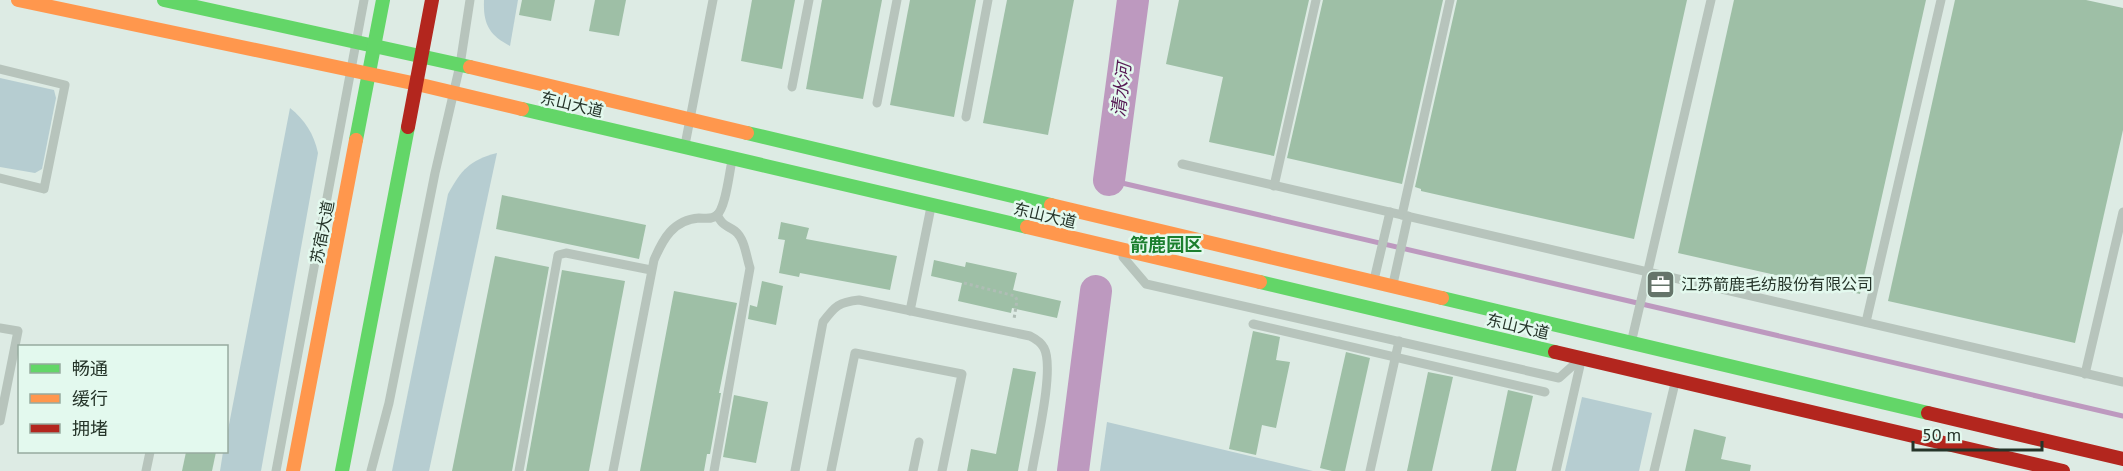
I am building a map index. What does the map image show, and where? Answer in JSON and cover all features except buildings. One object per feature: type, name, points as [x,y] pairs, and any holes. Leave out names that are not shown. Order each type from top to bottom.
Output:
[{"type":"main road","name":"东山大道","points":[[18,0],[417,84],[1116,248],[2123,459]]},
{"type":"main road","name":"东山大道","points":[[164,0],[422,56],[1374,281],[1585,345],[1679,367],[2063,471]]},
{"type":"main road","name":"苏宿大道","points":[[293,471],[383,0]]},
{"type":"main road","points":[[342,471],[432,0]]},
{"type":"lane","points":[[276,471],[364,0]]},
{"type":"lane","points":[[371,471],[389,403],[435,173],[460,65],[470,0]]},
{"type":"lane","points":[[685,147],[713,0]]},
{"type":"lane","points":[[792,87],[809,0]]},
{"type":"lane","points":[[877,103],[897,0]]},
{"type":"lane","points":[[966,117],[988,0]]},
{"type":"lane","points":[[1274,186],[1316,0]]},
{"type":"lane","points":[[1393,286],[1403,240],[1405,215],[1450,0]]},
{"type":"lane","points":[[1628,355],[1711,0]]},
{"type":"lane","points":[[1866,322],[1941,0]]},
{"type":"lane","points":[[0,69],[65,84],[44,189],[0,178]]},
{"type":"lane","points":[[612,471],[651,270],[661,244],[672,228],[684,221],[709,219],[717,215],[722,207],[732,158]]},
{"type":"lane","points":[[1182,165],[2123,382]]},
{"type":"lane","points":[[910,311],[932,205]]},
{"type":"lane","points":[[1374,281],[1390,212]]},
{"type":"lane","points":[[2085,374],[2123,212]]},
{"type":"lane","points":[[714,471],[750,268],[742,242],[735,231],[724,226],[717,215]]},
{"type":"lane","points":[[1116,248],[1146,284],[1559,378],[1585,345]]},
{"type":"lane","points":[[519,471],[558,255],[566,253],[651,270]]},
{"type":"lane","points":[[795,471],[823,322],[835,307],[843,302],[859,300],[1030,336],[1039,341],[1045,350],[1048,369],[1032,471]]},
{"type":"lane","points":[[1253,324],[1545,392]]},
{"type":"lane","points":[[0,328],[18,331],[0,421]]},
{"type":"lane","points":[[1370,471],[1399,341]]},
{"type":"lane","points":[[1556,471],[1585,345]]},
{"type":"lane","points":[[831,471],[855,353],[962,374],[942,471]]},
{"type":"lane","points":[[1654,471],[1679,367]]},
{"type":"lane","points":[[913,471],[919,442]]},
{"type":"lane","points":[[146,471],[150,453]]},
{"type":"path","points":[[964,283],[1015,296],[1017,300],[1012,332]]},
{"type":"shaded area","points":[[484,0],[518,0],[510,46],[497,38],[489,28],[486,22]]},
{"type":"shaded area","points":[[0,78],[54,90],[56,98],[42,169],[35,173],[0,167]]},
{"type":"shaded area","points":[[290,108],[308,128],[318,153],[261,471],[220,471],[223,453],[228,453],[228,430]]},
{"type":"shaded area","points":[[497,153],[429,471],[392,471],[448,194],[457,178],[467,167]]},
{"type":"shaded area","points":[[1582,397],[1652,413],[1639,471],[1565,471]]},
{"type":"shaded area","points":[[1107,422],[1313,471],[1100,471]]},
{"type":"waterway","name":"清水河","points":[[1109,180],[1133,0]]},
{"type":"waterway","points":[[1109,180],[2123,416]]},
{"type":"waterway","name":"清水河","points":[[1073,471],[1096,291]]},
{"type":"traffic: fast","points":[[164,0],[470,67]]},
{"type":"traffic: fast","points":[[356,140],[383,0]]},
{"type":"traffic: fast","points":[[522,109],[1027,227]]},
{"type":"traffic: fast","points":[[342,471],[408,127]]},
{"type":"traffic: fast","points":[[747,133],[1051,205]]},
{"type":"traffic: fast","points":[[1260,282],[1555,352]]},
{"type":"traffic: fast","points":[[1442,298],[1928,413]]},
{"type":"traffic: slow","points":[[18,0],[417,84],[522,109]]},
{"type":"traffic: slow","points":[[470,67],[747,133]]},
{"type":"traffic: slow","points":[[293,471],[356,140]]},
{"type":"traffic: slow","points":[[1051,205],[1442,298]]},
{"type":"traffic: slow","points":[[1027,227],[1260,282]]},
{"type":"traffic: jam","points":[[408,127],[432,0]]},
{"type":"traffic: jam","points":[[1555,352],[2063,471]]},
{"type":"traffic: jam","points":[[1928,413],[2123,459]]},
{"type":"place","name":"江苏箭鹿毛纺股份有限公司","points":[[1660,284]]},
{"type":"district","name":"箭鹿园区","points":[[1166,244]]}]
